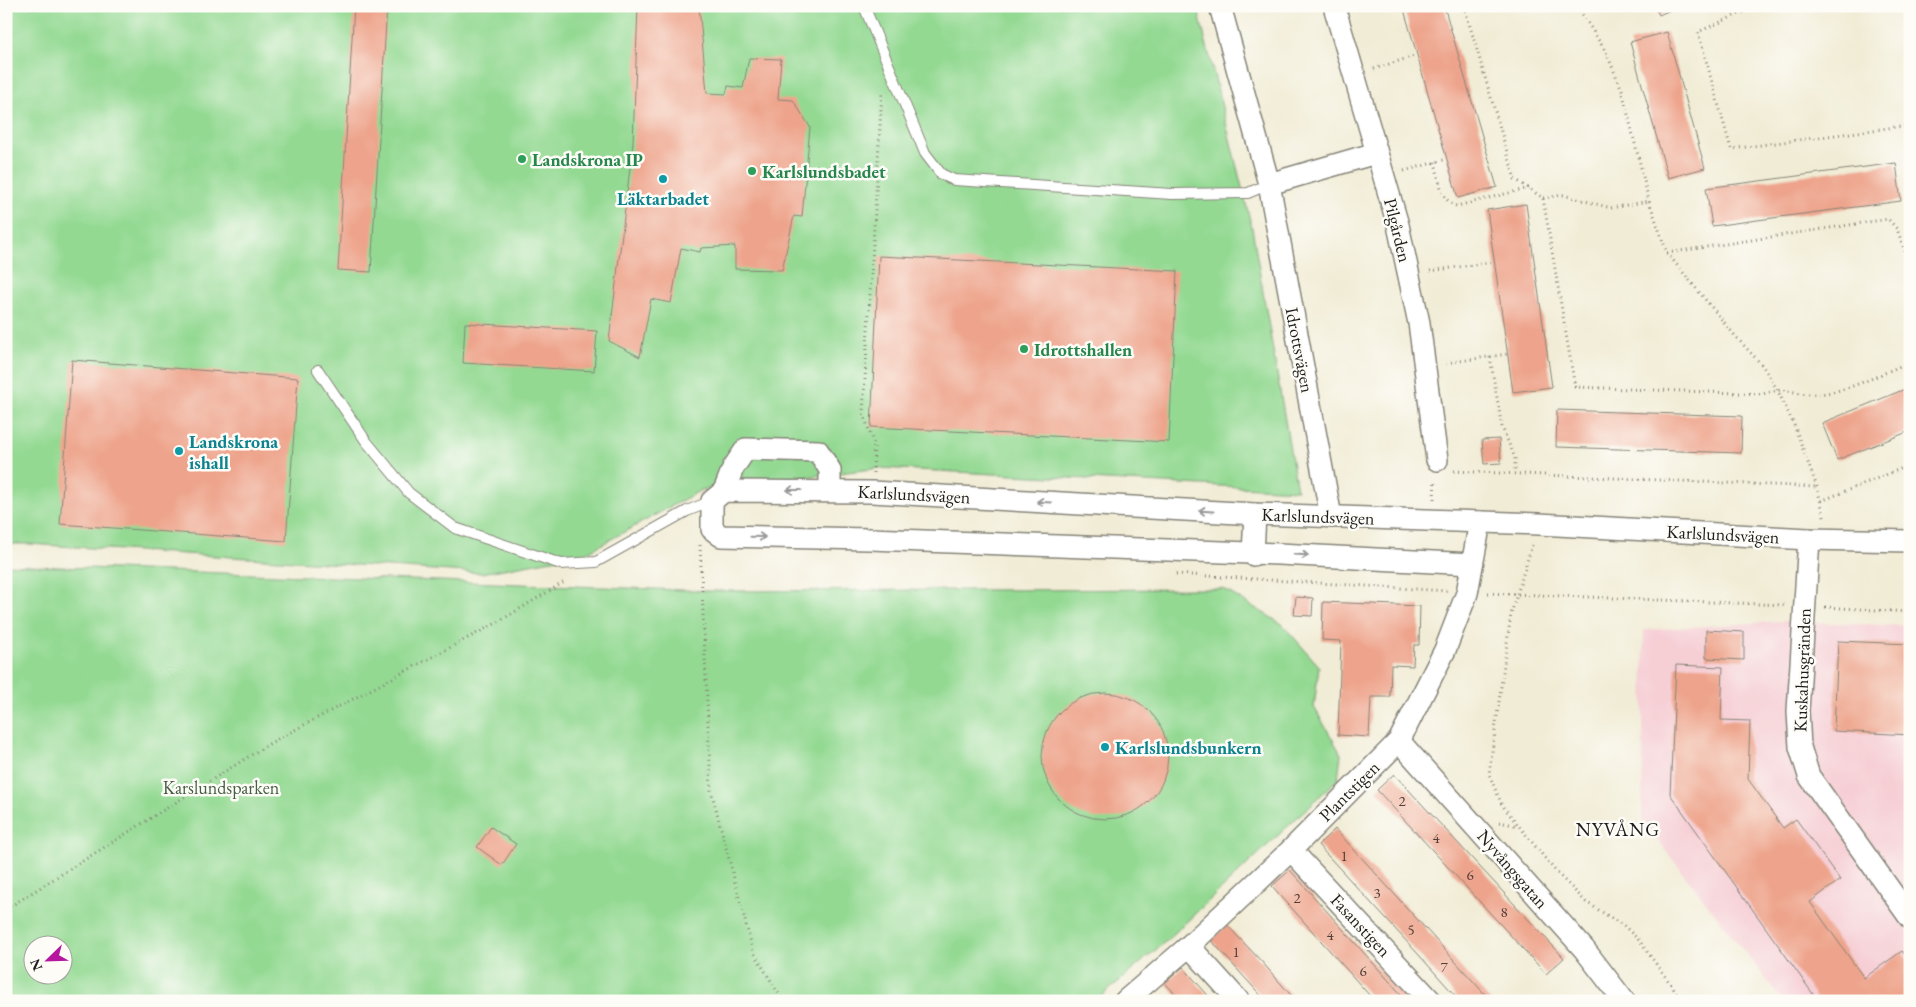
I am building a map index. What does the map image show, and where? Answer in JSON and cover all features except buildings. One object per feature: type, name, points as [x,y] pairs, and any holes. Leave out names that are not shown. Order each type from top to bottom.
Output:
[{"type":"street","name":"Idrottsvägen","points":[[1220,6],[1269,184],[1331,517]]},
{"type":"street","name":"Pilgården","points":[[1334,6],[1376,153],[1385,177],[1410,276],[1444,466]]},
{"type":"street","points":[[1269,184],[1376,153]]},
{"type":"street","points":[[830,490],[830,470],[818,451],[746,449],[718,496],[712,529],[721,536],[870,539],[1472,564]]},
{"type":"street","name":"Karlslundsvägen","points":[[718,496],[830,490],[1255,514],[1539,524],[1818,539],[1910,541]]},
{"type":"street","points":[[1252,555],[1255,514]]},
{"type":"street","name":"Plantstigen","points":[[1125,1001],[1189,946],[1290,850],[1399,741],[1445,650],[1467,593],[1480,522]]},
{"type":"street","name":"Kuskahusgränden","points":[[1818,539],[1803,606],[1798,711],[1800,747],[1809,776],[1910,918]]},
{"type":"street","name":"Nyvångsgatan","points":[[1399,741],[1584,949],[1624,1001]]},
{"type":"street","name":"Fasanstigen","points":[[1290,850],[1431,1001]]},
{"type":"street","points":[[1189,946],[1239,1001]]},
{"type":"lane","points":[[864,6],[925,153],[941,174],[954,180],[1172,194],[1248,193],[1269,184]]},
{"type":"lane","points":[[318,370],[366,441],[409,493],[455,528],[561,564],[596,562],[718,496]]},
{"type":"path","points":[[1464,6],[1515,178],[1543,198],[1563,195],[1611,208],[1649,201]]},
{"type":"path","points":[[1577,6],[1606,52],[1622,90],[1649,201],[1667,253],[1737,338],[1762,365],[1777,389],[1794,425],[1821,501],[1818,539]]},
{"type":"path","points":[[1757,6],[1698,32],[1731,149],[1910,125]]},
{"type":"path","points":[[1354,74],[1417,55]]},
{"type":"path","points":[[873,481],[874,444],[863,413],[882,86]]},
{"type":"path","points":[[1385,177],[1447,159]]},
{"type":"path","points":[[1435,162],[1445,199],[1457,206],[1529,188]]},
{"type":"path","points":[[1543,198],[1575,387],[1763,394],[1777,389],[1814,395],[1845,388],[1910,362]]},
{"type":"path","points":[[1667,253],[1888,219],[1896,229],[1910,266]]},
{"type":"path","points":[[1410,276],[1494,262]]},
{"type":"path","points":[[1425,366],[1508,354]]},
{"type":"path","points":[[1490,357],[1502,427],[1515,458],[1515,472]]},
{"type":"path","points":[[1821,501],[1910,465]]},
{"type":"path","points":[[1444,466],[1515,472],[1817,487]]},
{"type":"path","points":[[1539,524],[1511,614],[1489,774],[1502,804],[1558,873],[1586,902],[1624,926],[1638,939],[1683,1001]]},
{"type":"path","points":[[700,544],[712,790],[752,951],[783,1001]]},
{"type":"path","points":[[700,551],[709,551]]},
{"type":"path","points":[[6,909],[272,742],[498,622],[596,562]]},
{"type":"path","points":[[1168,573],[1467,593],[1910,612]]},
{"type":"shaded area","points":[[1784,621],[1910,626],[1910,1001],[1783,1001],[1642,820],[1644,630]]},
{"type":"green space","points":[[6,6],[1197,6],[1252,228],[1297,490],[880,468],[701,490],[584,554],[482,573],[6,544]]},
{"type":"green space","name":"Karslundsparken","points":[[6,565],[710,591],[1223,589],[1282,624],[1319,666],[1314,707],[1341,754],[1338,779],[1165,942],[1096,1001],[6,1001]]},
{"type":"place","name":"Landskrona IP","points":[[522,159]]},
{"type":"place","name":"Karlslundsbadet","points":[[752,171]]},
{"type":"place","name":"Läktarbadet","points":[[663,179]]},
{"type":"place","name":"Idrottshallen","points":[[1024,349]]},
{"type":"place","name":"Landskrona ishall","points":[[179,451]]},
{"type":"place","name":"Karlslundsbunkern","points":[[1105,747]]},
{"type":"district","name":"NYVÅNG","points":[[1618,829]]}]
